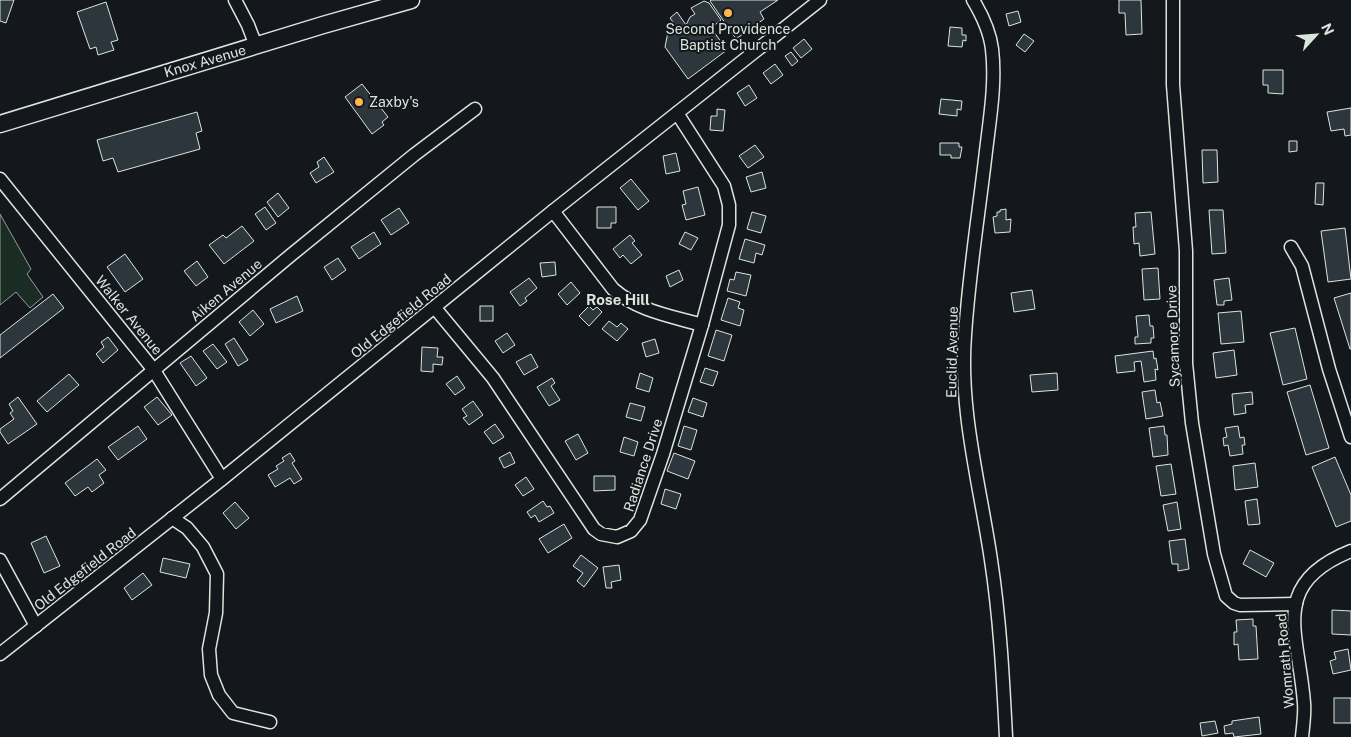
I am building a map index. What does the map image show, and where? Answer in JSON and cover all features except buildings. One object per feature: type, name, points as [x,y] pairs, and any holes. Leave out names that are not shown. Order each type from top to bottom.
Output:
[{"type":"main road","name":"Knox Avenue","points":[[0,124],[406,1]]},
{"type":"street","points":[[235,0],[256,46]]},
{"type":"street","name":"Old Edgefield Road","points":[[0,654],[222,479],[820,0]]},
{"type":"street","name":"Euclid Avenue","points":[[973,0],[989,35],[992,49],[994,86],[969,288],[965,337],[964,392],[998,607],[1006,737]]},
{"type":"street","name":"Sycamore Drive","points":[[1173,0],[1174,85],[1186,252],[1186,363],[1192,423],[1214,554],[1226,596],[1234,604],[1296,604]]},
{"type":"street","name":"Aiken Avenue","points":[[0,499],[321,230],[475,109]]},
{"type":"street","name":"Radiance Drive","points":[[434,308],[493,378],[594,529],[608,536],[625,535],[631,531],[640,520],[663,454],[702,325],[727,235],[730,215],[724,186],[677,113]]},
{"type":"street","name":"Walker Avenue","points":[[0,179],[154,369],[222,479]]},
{"type":"street","points":[[553,212],[613,289],[622,296],[643,308],[702,325]]},
{"type":"street","points":[[1291,247],[1302,266],[1329,369],[1351,437]]},
{"type":"street","points":[[172,518],[187,528],[203,547],[217,574],[216,613],[209,650],[211,675],[219,695],[233,713],[270,722]]},
{"type":"street","name":"Womrath Road","points":[[1302,737],[1304,704],[1294,622],[1296,604],[1300,592],[1311,575],[1322,565],[1351,551]]},
{"type":"street","points":[[0,560],[36,626]]},
{"type":"green space","points":[[0,214],[31,269],[27,274],[43,297],[30,308],[16,292],[0,305]]},
{"type":"place","name":"Second Providence Baptist Church","points":[[728,13]]},
{"type":"place","name":"Zaxby's","points":[[359,102]]},
{"type":"district","name":"Rose Hill","points":[[618,300]]}]
